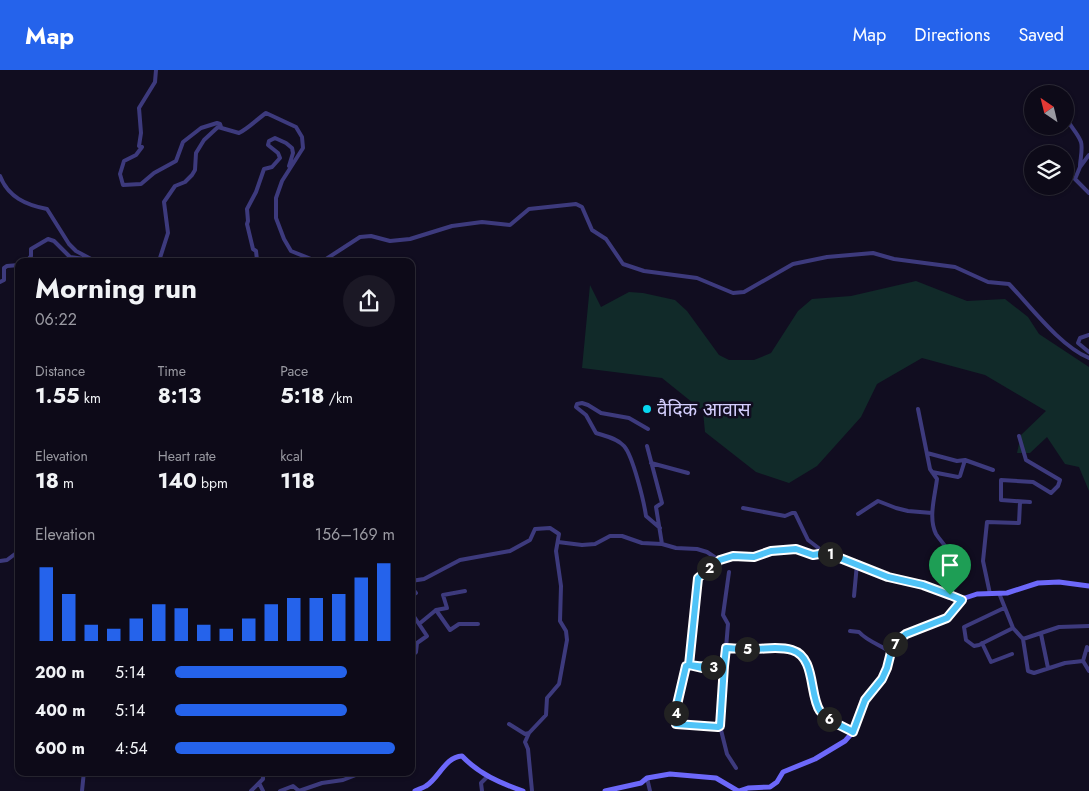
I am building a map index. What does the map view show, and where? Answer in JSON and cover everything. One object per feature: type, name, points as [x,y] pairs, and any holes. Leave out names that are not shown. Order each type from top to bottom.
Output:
[{"type":"main road","points":[[605,791],[641,783],[647,778],[670,774],[716,778],[739,791],[748,788],[769,789],[783,772],[815,759],[842,743],[853,732],[865,700],[882,679],[896,642],[906,634],[947,618],[962,600],[977,594],[1007,593],[1044,582],[1089,586]]},
{"type":"main road","points":[[415,791],[425,787],[452,759],[459,756],[462,756],[475,768],[488,776],[523,791]]},
{"type":"street","points":[[156,70],[154,82],[139,108],[141,133],[139,146],[142,147],[136,155],[124,162],[120,174],[123,185],[140,184],[154,173],[176,161],[184,142],[201,128],[218,123],[221,127],[239,133],[250,127],[266,113],[296,127],[302,137],[303,148],[289,168],[276,198],[276,218],[284,240],[291,250],[309,258]]},
{"type":"street","points":[[159,258],[168,233],[164,202],[175,186],[185,182],[192,175],[195,170],[196,153],[204,140],[218,127],[221,127]]},
{"type":"street","points":[[1074,131],[1082,146],[1080,167]]},
{"type":"street","points":[[257,258],[247,224],[247,209],[264,170],[272,167],[280,158],[278,153],[268,145],[268,142],[275,138],[292,148],[293,153],[289,168]]},
{"type":"street","points":[[1089,155],[1080,167],[1075,179],[1089,193]]},
{"type":"street","points":[[0,176],[11,194],[18,199],[36,207],[47,209],[69,244],[89,258]]},
{"type":"street","points":[[328,258],[360,237],[371,236],[396,241],[410,239],[452,226],[482,222],[510,225],[529,209],[576,204],[582,207],[592,230],[606,240],[623,264],[644,270],[697,278],[733,293],[744,292],[794,264],[827,257],[873,253],[955,267],[988,282],[1009,284],[1049,328],[1080,354],[1089,358]]},
{"type":"street","points":[[29,258],[32,249],[48,239],[54,241],[70,257],[80,258]]},
{"type":"street","points":[[0,282],[4,280],[4,268],[15,265]]},
{"type":"street","points":[[1089,335],[1080,338],[1078,343],[1089,352]]},
{"type":"street","points":[[648,430],[630,418],[601,414],[588,405],[577,404],[576,407],[586,415],[596,434],[614,438],[624,445],[630,455],[644,498],[646,516],[660,528]]},
{"type":"street","points":[[918,409],[930,469],[937,479],[932,513],[935,530],[949,550],[951,557],[947,567],[950,595]]},
{"type":"street","points":[[1019,436],[1026,460],[1060,480],[1058,486],[1051,493],[1033,482],[1001,480],[1000,500],[1030,502]]},
{"type":"street","points":[[647,446],[662,503],[656,507],[662,544]]},
{"type":"street","points":[[928,453],[957,461],[965,460],[993,470]]},
{"type":"street","points":[[932,472],[958,477],[965,460]]},
{"type":"street","points":[[650,463],[688,473]]},
{"type":"street","points":[[858,514],[878,501],[896,508],[932,513]]},
{"type":"street","points":[[990,594],[983,560],[986,522],[1019,523],[1020,502]]},
{"type":"street","points":[[743,508],[785,516],[792,512],[795,513],[808,540],[825,553],[888,577],[923,585],[962,600]]},
{"type":"street","points":[[415,580],[424,579],[460,560],[510,551],[530,540],[535,529],[550,528],[559,534],[556,551],[561,586],[560,621],[566,631],[567,640],[562,658],[559,684],[547,698],[546,715],[529,733],[525,742],[528,750],[532,791]]},
{"type":"street","points":[[558,542],[582,545],[595,544],[615,535],[642,543],[697,549],[707,552],[720,560]]},
{"type":"street","points":[[720,726],[676,724],[676,709],[684,670],[689,665],[698,578],[720,560],[733,556],[754,557],[771,551],[787,549],[796,549],[813,555],[825,553]]},
{"type":"street","points":[[0,561],[7,560],[15,554]]},
{"type":"street","points":[[854,596],[857,564]]},
{"type":"street","points":[[729,572],[723,616],[728,624],[720,726],[727,754],[736,768]]},
{"type":"street","points":[[419,624],[436,610],[447,608],[443,595],[465,591]]},
{"type":"street","points":[[998,594],[1013,628],[1023,639],[1028,670],[1034,673],[1065,663],[1084,661]]},
{"type":"street","points":[[1004,608],[964,627],[964,637],[974,646],[1013,628]]},
{"type":"street","points":[[436,610],[450,630],[459,624],[478,624]]},
{"type":"street","points":[[415,618],[427,636],[417,643],[415,653]]},
{"type":"street","points":[[1023,639],[1060,627],[1089,626]]},
{"type":"street","points":[[850,632],[859,632],[864,638],[891,652]]},
{"type":"street","points":[[1041,634],[1048,668]]},
{"type":"street","points":[[1089,641],[1084,661],[1089,672]]},
{"type":"street","points":[[982,643],[991,662],[1012,654]]},
{"type":"street","points":[[726,648],[752,650],[776,647],[793,650],[798,653],[804,659],[811,675],[820,710],[827,718],[853,732]]},
{"type":"street","points":[[689,665],[702,668],[724,666]]},
{"type":"street","points":[[509,724],[525,734],[529,733]]},
{"type":"street","points":[[82,791],[84,776]]},
{"type":"street","points":[[251,791],[263,776]]},
{"type":"street","points":[[280,791],[294,786],[299,791],[322,783],[353,776]]},
{"type":"street","points":[[482,791],[481,783],[488,776]]},
{"type":"street","points":[[647,778],[650,791]]},
{"type":"street","points":[[259,783],[262,791]]},
{"type":"green space","points":[[916,281],[967,301],[1005,299],[1028,317],[1039,334],[1089,367],[1089,491],[1079,467],[1065,464],[1047,437],[1030,453],[1017,453],[1021,435],[1046,411],[985,375],[922,358],[877,384],[861,417],[817,466],[789,483],[756,472],[705,432],[703,411],[662,378],[582,368],[590,285],[601,307],[629,292],[675,300],[687,311],[719,355],[729,360],[754,360],[771,353],[798,311],[812,299],[851,296]]},
{"type":"place","name":"वैदिक आवास","points":[[647,409]]},
{"type":"route","points":[[950,595],[923,585],[888,577],[840,557],[825,553],[813,555],[796,549],[787,549],[771,551],[754,557],[733,556],[720,560],[698,578],[689,648],[689,665],[702,668],[724,666],[720,726],[676,724],[676,709],[686,666],[702,668],[720,667],[724,666],[726,648],[752,650],[776,647],[793,650],[804,659],[811,675],[820,710],[827,718],[853,732],[865,700],[882,679],[896,642],[906,634],[947,618],[962,600],[950,595]]}]
